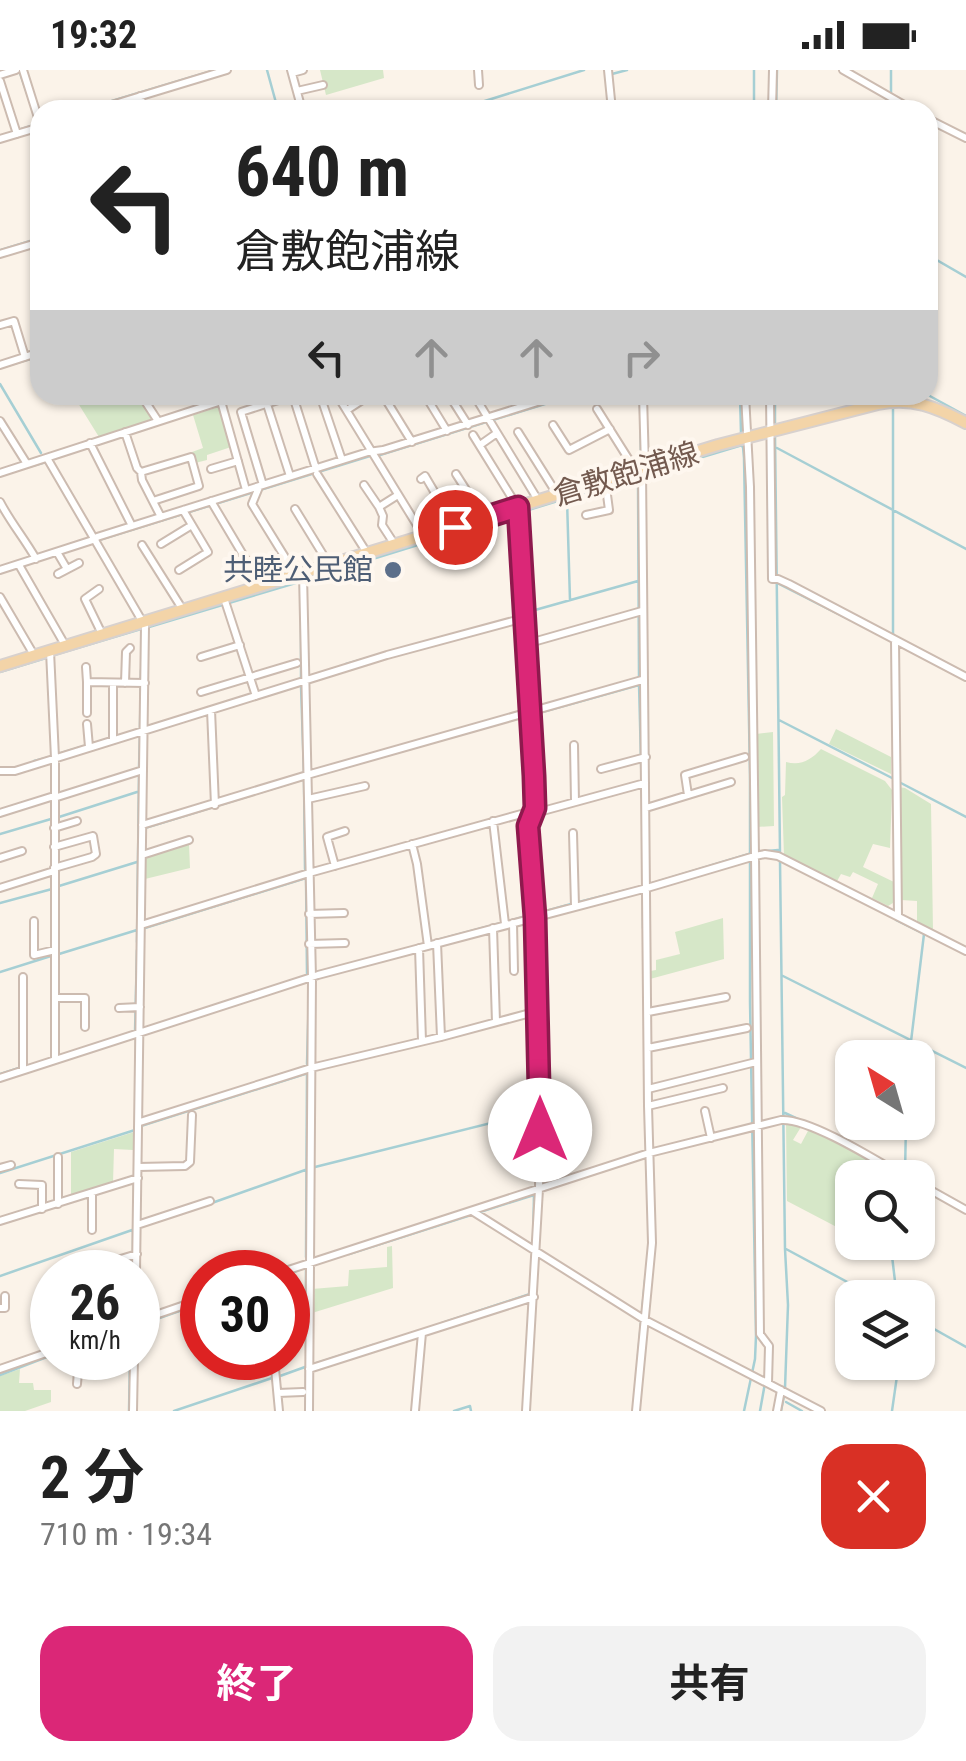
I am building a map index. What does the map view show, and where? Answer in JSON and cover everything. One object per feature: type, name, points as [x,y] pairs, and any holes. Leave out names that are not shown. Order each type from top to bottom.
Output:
[{"type":"main road","name":"倉敷飽浦線","points":[[1,664],[50,655],[66,646],[183,610],[226,602],[262,586],[558,495],[607,484],[746,437],[879,405]]},
{"type":"main road","name":"倉敷飽浦線","points":[[929,405],[966,424]]},
{"type":"street","points":[[16,131],[0,78],[20,70],[30,100]]},
{"type":"street","points":[[127,100],[227,70]]},
{"type":"street","points":[[302,100],[292,72],[304,70]]},
{"type":"street","points":[[478,70],[479,85]]},
{"type":"street","points":[[608,70],[611,100]]},
{"type":"street","points":[[772,70],[772,100]]},
{"type":"street","points":[[842,70],[894,100]]},
{"type":"street","points":[[297,91],[322,85]]},
{"type":"street","points":[[140,96],[141,100]]},
{"type":"street","points":[[938,123],[966,138]]},
{"type":"street","points":[[0,140],[30,127]]},
{"type":"street","points":[[0,254],[30,245]]},
{"type":"street","points":[[0,325],[14,321],[25,357]]},
{"type":"street","points":[[0,364],[30,355]]},
{"type":"street","points":[[148,405],[158,421]]},
{"type":"street","points":[[0,472],[214,405]]},
{"type":"street","points":[[222,405],[246,490]]},
{"type":"street","points":[[263,405],[241,412],[260,488],[252,504],[300,575],[312,978],[310,1252]]},
{"type":"street","points":[[266,405],[290,476]]},
{"type":"street","points":[[297,405],[317,471],[367,554]]},
{"type":"street","points":[[323,405],[342,460]]},
{"type":"street","points":[[343,405],[423,536]]},
{"type":"street","points":[[346,410],[354,405]]},
{"type":"street","points":[[389,405],[412,442]]},
{"type":"street","points":[[430,405],[447,431]]},
{"type":"street","points":[[455,405],[468,425]]},
{"type":"street","points":[[480,405],[539,501]]},
{"type":"street","points":[[0,570],[290,476],[532,405]]},
{"type":"street","points":[[636,1411],[652,1252],[647,1154],[646,808],[640,612],[643,405]]},
{"type":"street","points":[[745,405],[750,487],[754,1128],[760,1334],[769,1346],[766,1382]]},
{"type":"street","points":[[771,405],[776,579],[966,677]]},
{"type":"street","points":[[597,409],[641,472]]},
{"type":"street","points":[[0,421],[27,464]]},
{"type":"street","points":[[553,425],[569,450],[610,429]]},
{"type":"street","points":[[518,432],[558,495]]},
{"type":"street","points":[[125,434],[136,468],[161,518]]},
{"type":"street","points":[[480,445],[496,434]]},
{"type":"street","points":[[473,435],[518,510],[530,712],[534,812],[528,826],[535,917],[539,1190],[526,1411]]},
{"type":"street","points":[[91,444],[132,526]]},
{"type":"street","points":[[141,472],[191,456],[198,486],[153,501]]},
{"type":"street","points":[[47,458],[144,622],[134,1250]]},
{"type":"street","points":[[210,468],[238,461]]},
{"type":"street","points":[[456,474],[484,518]]},
{"type":"street","points":[[422,479],[425,476],[455,527]]},
{"type":"street","points":[[586,515],[609,510],[607,484]]},
{"type":"street","points":[[364,485],[395,546]]},
{"type":"street","points":[[378,508],[397,496]]},
{"type":"street","points":[[0,502],[36,558]]},
{"type":"street","points":[[213,503],[262,586]]},
{"type":"street","points":[[294,509],[330,566]]},
{"type":"street","points":[[179,570],[208,552],[184,512]]},
{"type":"street","points":[[162,544],[192,525]]},
{"type":"street","points":[[142,545],[183,610]]},
{"type":"street","points":[[58,554],[67,569]]},
{"type":"street","points":[[58,574],[79,563]]},
{"type":"street","points":[[19,566],[66,646]]},
{"type":"street","points":[[100,589],[84,598],[102,635]]},
{"type":"street","points":[[0,597],[34,656]]},
{"type":"street","points":[[226,602],[255,694]]},
{"type":"street","points":[[526,644],[640,612]]},
{"type":"street","points":[[0,771],[15,771],[255,694],[524,618]]},
{"type":"street","points":[[895,642],[898,916]]},
{"type":"street","points":[[201,657],[240,645]]},
{"type":"street","points":[[125,683],[126,650]]},
{"type":"street","points":[[50,655],[55,758],[55,1058]]},
{"type":"street","points":[[202,692],[297,662]]},
{"type":"street","points":[[86,667],[87,713]]},
{"type":"street","points":[[142,828],[306,776],[643,680]]},
{"type":"street","points":[[86,682],[142,683]]},
{"type":"street","points":[[112,738],[114,683]]},
{"type":"street","points":[[211,710],[215,805]]},
{"type":"street","points":[[87,724],[89,745]]},
{"type":"street","points":[[574,745],[575,802]]},
{"type":"street","points":[[688,795],[685,775],[746,757]]},
{"type":"street","points":[[601,769],[643,758]]},
{"type":"street","points":[[0,813],[141,771]]},
{"type":"street","points":[[646,808],[731,782]]},
{"type":"street","points":[[141,928],[306,874],[643,784]]},
{"type":"street","points":[[308,799],[366,786]]},
{"type":"street","points":[[54,821],[77,821]]},
{"type":"street","points":[[494,823],[514,972]]},
{"type":"street","points":[[335,866],[327,836],[345,831]]},
{"type":"street","points":[[573,833],[575,904]]},
{"type":"street","points":[[0,888],[96,854],[94,836],[54,846]]},
{"type":"street","points":[[142,855],[190,840]]},
{"type":"street","points":[[412,846],[430,944],[441,1037]]},
{"type":"street","points":[[0,858],[22,852]]},
{"type":"street","points":[[0,1078],[312,978],[753,855],[781,858],[966,951]]},
{"type":"street","points":[[309,914],[344,913]]},
{"type":"street","points":[[34,921],[34,955],[55,953]]},
{"type":"street","points":[[493,928],[496,1022]]},
{"type":"street","points":[[309,944],[345,943]]},
{"type":"street","points":[[418,948],[422,1042]]},
{"type":"street","points":[[23,977],[23,1068]]},
{"type":"street","points":[[648,1012],[726,997]]},
{"type":"street","points":[[55,998],[85,998],[85,1027]]},
{"type":"street","points":[[118,1008],[137,1007]]},
{"type":"street","points":[[139,1125],[311,1068],[536,1011]]},
{"type":"street","points":[[648,1048],[747,1028]]},
{"type":"street","points":[[648,1089],[753,1063]]},
{"type":"street","points":[[648,1106],[723,1088]]},
{"type":"street","points":[[705,1111],[711,1138]]},
{"type":"street","points":[[138,1166],[185,1166],[190,1162],[192,1115]]},
{"type":"street","points":[[310,1264],[647,1154],[783,1120],[819,1131],[873,1160]]},
{"type":"street","points":[[58,1156],[58,1204]]},
{"type":"street","points":[[0,1168],[10,1165]]},
{"type":"street","points":[[0,1221],[136,1178]]},
{"type":"street","points":[[19,1184],[42,1186],[42,1209]]},
{"type":"street","points":[[92,1193],[92,1230]]},
{"type":"street","points":[[935,1193],[966,1210]]},
{"type":"street","points":[[137,1227],[210,1201]]},
{"type":"street","points":[[472,1211],[644,1320],[752,1374],[781,1397],[820,1411]]},
{"type":"street","points":[[0,1308],[5,1308],[4,1296]]},
{"type":"street","points":[[310,1369],[532,1297]]},
{"type":"street","points":[[415,1411],[422,1333]]},
{"type":"street","points":[[0,1369],[30,1359]]},
{"type":"street","points":[[133,1411],[134,1380]]},
{"type":"street","points":[[276,1380],[278,1411]]},
{"type":"street","points":[[309,1380],[309,1411]]},
{"type":"street","points":[[278,1393],[303,1392]]},
{"type":"green space","points":[[320,70],[383,70],[384,78],[326,95]]},
{"type":"green space","points":[[79,405],[144,405],[152,417],[151,421],[99,437]]},
{"type":"green space","points":[[219,407],[231,447],[195,463],[192,452],[203,448],[193,415]]},
{"type":"green space","points":[[836,729],[891,757],[891,774],[829,744]]},
{"type":"green space","points":[[773,732],[774,826],[756,827],[756,734]]},
{"type":"green space","points":[[821,749],[885,781],[892,790],[890,848],[873,844],[863,867],[894,882],[893,903],[888,906],[872,898],[878,884],[853,872],[850,877],[841,874],[836,883],[784,856],[782,797],[786,762],[805,761]]},
{"type":"green space","points":[[898,787],[931,804],[933,931],[917,923],[917,901],[901,900]]},
{"type":"green space","points":[[189,844],[190,868],[145,879],[145,857]]},
{"type":"green space","points":[[723,918],[724,959],[650,979],[650,971],[656,970],[656,960],[680,954],[675,932]]},
{"type":"green space","points":[[786,1122],[801,1127],[793,1140],[801,1144],[809,1129],[869,1160],[835,1160],[835,1226],[787,1201]]},
{"type":"green space","points":[[134,1132],[133,1150],[114,1149],[113,1183],[71,1197],[71,1152]]},
{"type":"green space","points":[[392,1246],[393,1288],[312,1313],[312,1289],[348,1286],[349,1270],[387,1267],[387,1247]]},
{"type":"green space","points":[[20,1369],[19,1383],[33,1383],[34,1390],[51,1390],[51,1402],[25,1411],[0,1411],[0,1376]]},
{"type":"waterway","points":[[19,70],[30,102]]},
{"type":"waterway","points":[[115,100],[215,70]]},
{"type":"waterway","points":[[267,70],[275,100]]},
{"type":"waterway","points":[[488,100],[584,70]]},
{"type":"waterway","points":[[612,74],[627,70]]},
{"type":"waterway","points":[[754,70],[754,100]]},
{"type":"waterway","points":[[776,100],[777,70]]},
{"type":"waterway","points":[[891,70],[891,93]]},
{"type":"waterway","points":[[0,136],[30,126]]},
{"type":"waterway","points":[[1,250],[30,241]]},
{"type":"waterway","points":[[938,261],[966,277]]},
{"type":"waterway","points":[[0,368],[30,359]]},
{"type":"waterway","points":[[0,384],[41,453]]},
{"type":"waterway","points":[[938,401],[966,416]]},
{"type":"waterway","points":[[380,455],[542,405]]},
{"type":"waterway","points":[[640,405],[641,457]]},
{"type":"waterway","points":[[740,405],[741,433]]},
{"type":"waterway","points":[[775,405],[775,428]]},
{"type":"waterway","points":[[893,408],[893,636]]},
{"type":"waterway","points":[[775,436],[780,853]]},
{"type":"waterway","points":[[740,445],[744,458],[750,774],[756,1336],[744,1411]]},
{"type":"waterway","points":[[646,474],[739,446]]},
{"type":"waterway","points":[[777,448],[966,549]]},
{"type":"waterway","points":[[99,540],[370,456]]},
{"type":"waterway","points":[[25,468],[46,462],[76,514]]},
{"type":"waterway","points":[[522,512],[639,476]]},
{"type":"waterway","points":[[638,477],[639,677]]},
{"type":"waterway","points":[[567,500],[570,600]]},
{"type":"waterway","points":[[308,579],[515,515]]},
{"type":"waterway","points":[[528,612],[638,581]]},
{"type":"waterway","points":[[149,627],[299,582]]},
{"type":"waterway","points":[[777,583],[850,620]]},
{"type":"waterway","points":[[301,612],[301,679]]},
{"type":"waterway","points":[[54,655],[141,629]]},
{"type":"waterway","points":[[346,664],[446,636]]},
{"type":"waterway","points":[[0,672],[46,658]]},
{"type":"waterway","points":[[140,727],[141,670]]},
{"type":"waterway","points":[[639,684],[642,798]]},
{"type":"waterway","points":[[535,714],[639,685]]},
{"type":"waterway","points":[[301,686],[304,774]]},
{"type":"waterway","points":[[145,828],[530,715]]},
{"type":"waterway","points":[[779,720],[892,778]]},
{"type":"waterway","points":[[61,753],[141,729]]},
{"type":"waterway","points":[[139,767],[140,735]]},
{"type":"waterway","points":[[34,761],[50,757]]},
{"type":"waterway","points":[[137,942],[139,775]]},
{"type":"waterway","points":[[304,782],[305,869]]},
{"type":"waterway","points":[[899,782],[966,817]]},
{"type":"waterway","points":[[623,792],[639,788]]},
{"type":"waterway","points":[[59,817],[137,792]]},
{"type":"waterway","points":[[0,834],[51,819]]},
{"type":"waterway","points":[[757,852],[778,850]]},
{"type":"waterway","points":[[579,902],[749,854]]},
{"type":"waterway","points":[[780,861],[788,1305],[785,1388]]},
{"type":"waterway","points":[[59,886],[137,862]]},
{"type":"waterway","points":[[306,877],[307,974]]},
{"type":"waterway","points":[[145,928],[306,878]]},
{"type":"waterway","points":[[0,903],[52,889]]},
{"type":"waterway","points":[[643,891],[643,928]]},
{"type":"waterway","points":[[539,913],[571,904]]},
{"type":"waterway","points":[[509,921],[530,915]]},
{"type":"waterway","points":[[896,920],[924,934],[911,1040]]},
{"type":"waterway","points":[[437,940],[501,923]]},
{"type":"waterway","points":[[530,924],[534,992]]},
{"type":"waterway","points":[[59,954],[137,930]]},
{"type":"waterway","points":[[135,1032],[137,950]]},
{"type":"waterway","points":[[0,972],[51,956]]},
{"type":"waterway","points":[[783,976],[966,1068]]},
{"type":"waterway","points":[[307,1064],[309,992]]},
{"type":"waterway","points":[[136,1036],[136,1053]]},
{"type":"waterway","points":[[330,1066],[420,1045]]},
{"type":"waterway","points":[[0,1074],[22,1067]]},
{"type":"waterway","points":[[306,1250],[307,1073]]},
{"type":"waterway","points":[[141,1126],[305,1074]]},
{"type":"waterway","points":[[315,1167],[535,1112]]},
{"type":"waterway","points":[[785,1113],[800,1120]]},
{"type":"waterway","points":[[0,1173],[135,1130]]},
{"type":"waterway","points":[[646,1140],[648,1197]]},
{"type":"waterway","points":[[905,1160],[906,1140]]},
{"type":"waterway","points":[[536,1145],[536,1186]]},
{"type":"waterway","points":[[209,1204],[308,1169]]},
{"type":"waterway","points":[[134,1181],[134,1228]]},
{"type":"waterway","points":[[533,1245],[534,1194]]},
{"type":"waterway","points":[[480,1212],[534,1195]]},
{"type":"waterway","points":[[349,1254],[471,1215]]},
{"type":"waterway","points":[[0,1276],[135,1229]]},
{"type":"waterway","points":[[133,1230],[133,1250]]},
{"type":"waterway","points":[[786,1249],[844,1280]]},
{"type":"waterway","points":[[892,1260],[895,1280]]},
{"type":"waterway","points":[[642,1312],[645,1280]]},
{"type":"waterway","points":[[442,1323],[530,1294]]},
{"type":"waterway","points":[[160,1318],[180,1311]]},
{"type":"waterway","points":[[638,1356],[641,1322]]},
{"type":"waterway","points":[[935,1330],[966,1347]]},
{"type":"waterway","points":[[314,1364],[373,1345]]},
{"type":"waterway","points":[[0,1375],[30,1363]]},
{"type":"waterway","points":[[129,1411],[130,1380]]},
{"type":"waterway","points":[[174,1411],[266,1380]]},
{"type":"waterway","points":[[306,1380],[306,1411]]},
{"type":"waterway","points":[[892,1411],[896,1380]]},
{"type":"waterway","points":[[760,1411],[765,1383]]},
{"type":"waterway","points":[[781,1411],[784,1396]]},
{"type":"waterway","points":[[786,1402],[802,1411]]},
{"type":"waterway","points":[[454,1411],[470,1406],[471,1411]]},
{"type":"place","name":"共睦公民館","points":[[393,570]]},
{"type":"route","points":[[455,527],[518,507],[534,776],[535,808],[528,826],[535,917],[540,1130]]}]
